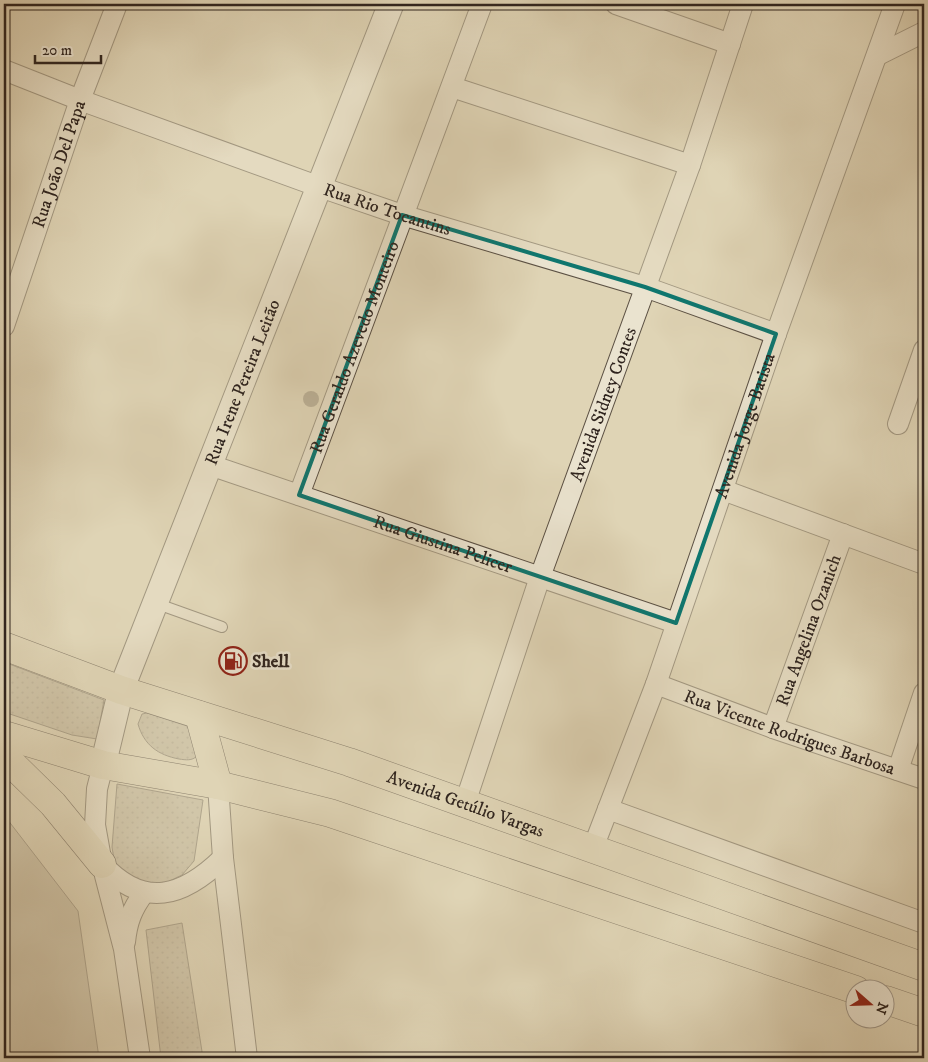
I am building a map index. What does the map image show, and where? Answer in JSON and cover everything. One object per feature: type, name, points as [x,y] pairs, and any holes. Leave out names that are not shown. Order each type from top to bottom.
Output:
[{"type":"main road","name":"Avenida Getúlio Vargas","points":[[4,646],[121,690],[349,762],[924,967]]},
{"type":"main road","points":[[199,715],[218,785]]},
{"type":"main road","points":[[4,735],[104,765],[218,785],[330,813],[846,987]]},
{"type":"main road","points":[[4,756],[53,804],[102,864]]},
{"type":"main road","points":[[896,1003],[924,1013]]},
{"type":"street","name":"Rua João Del Papa","points":[[4,326],[80,100],[117,4]]},
{"type":"street","name":"Rua Irene Pereira Leitão","points":[[104,765],[121,690],[391,4]]},
{"type":"street","name":"Rua Geraldo Azevedo Monteiro","points":[[299,495],[482,4]]},
{"type":"street","points":[[616,4],[730,44]]},
{"type":"street","name":"Avenida Sidney Contes","points":[[464,803],[540,577],[690,165],[743,4]]},
{"type":"street","name":"Avenida Jorge Batista","points":[[593,848],[656,684],[776,334],[895,4]]},
{"type":"street","points":[[878,55],[924,32]]},
{"type":"street","name":"Rua Rio Tocantins","points":[[4,70],[80,100],[320,187],[402,215],[645,287],[776,334]]},
{"type":"street","points":[[452,87],[690,165]]},
{"type":"street","points":[[898,424],[924,350]]},
{"type":"street","name":"Rua Giustina Pelicer","points":[[210,465],[676,623]]},
{"type":"street","points":[[723,490],[924,564]]},
{"type":"street","name":"Rua Angelina Ozanich","points":[[774,728],[843,534]]},
{"type":"street","name":"Rua Vicente Rodrigues Barbosa","points":[[656,684],[774,728],[924,779]]},
{"type":"street","points":[[898,770],[924,693]]},
{"type":"street","points":[[104,765],[98,789],[96,825],[102,864],[124,949],[140,1058]]},
{"type":"street","points":[[218,785],[223,858],[247,1058]]},
{"type":"street","points":[[608,809],[924,923]]},
{"type":"street","points":[[102,864],[117,880],[144,893],[166,893],[187,887],[205,875],[223,858]]},
{"type":"street","points":[[124,949],[127,922],[134,906],[144,893]]},
{"type":"lane","points":[[155,603],[222,627]]},
{"type":"highlighted area","points":[[402,215],[645,287],[776,334],[676,623],[299,495]]},
{"type":"shaded area","points":[[4,662],[104,700],[97,739],[72,735],[4,712]]},
{"type":"shaded area","points":[[147,713],[187,726],[200,748],[197,756],[186,760],[179,759],[165,755],[153,748],[144,738],[138,724],[142,714]]},
{"type":"shaded area","points":[[117,784],[203,800],[194,861],[182,875],[153,889],[116,872],[112,847]]},
{"type":"shaded area","points":[[4,815],[78,911],[99,1058],[4,1058]]},
{"type":"shaded area","points":[[182,923],[203,1058],[161,1058],[146,930]]},
{"type":"place","name":"Shell","points":[[233,661]]}]
